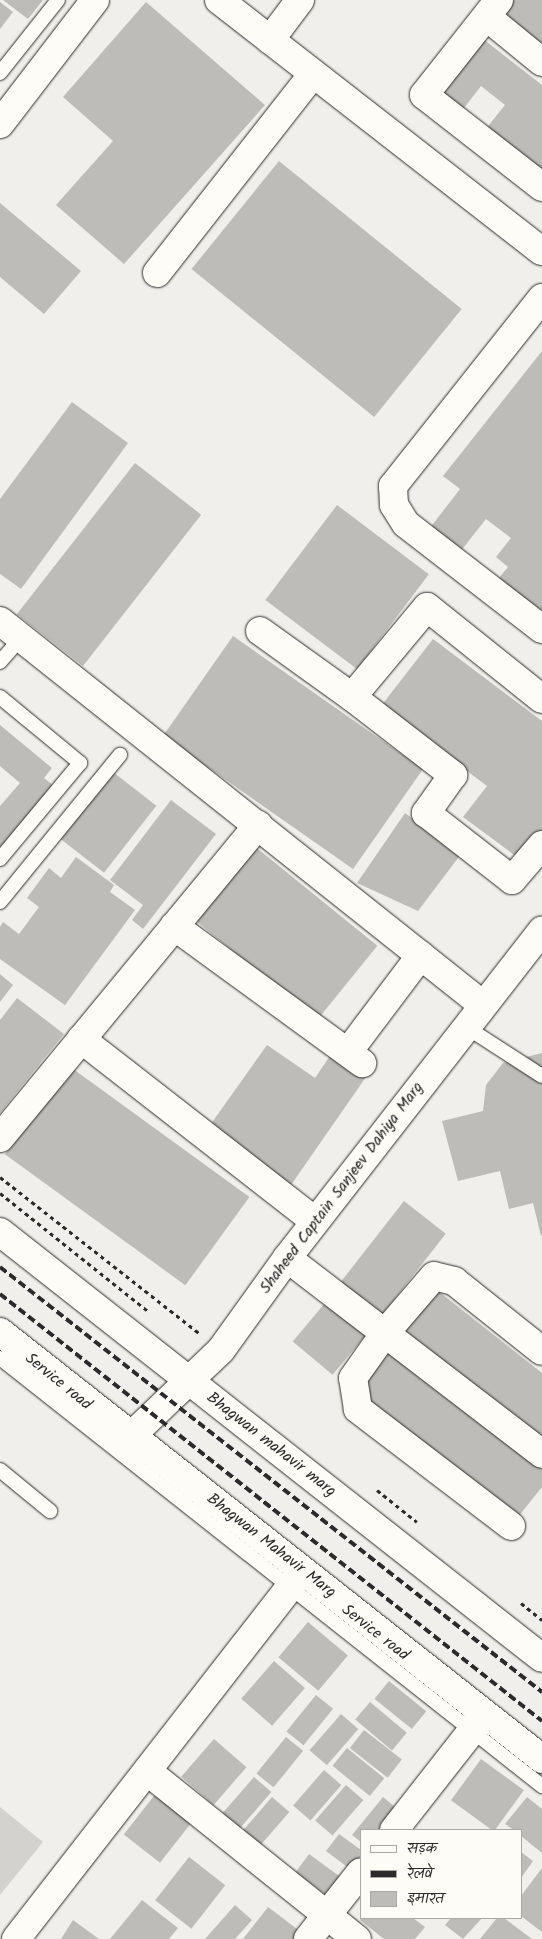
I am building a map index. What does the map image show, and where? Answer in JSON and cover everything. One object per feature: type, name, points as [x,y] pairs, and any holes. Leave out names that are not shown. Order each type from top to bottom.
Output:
[{"type":"street","points":[[0,124],[95,0]]},
{"type":"street","points":[[220,0],[542,251]]},
{"type":"street","points":[[270,40],[300,0]]},
{"type":"street","points":[[542,62],[493,8],[424,95],[542,186]]},
{"type":"street","points":[[157,273],[313,74]]},
{"type":"street","points":[[542,298],[393,486],[394,506],[406,524],[542,629]]},
{"type":"street","points":[[352,696],[427,607],[542,699]]},
{"type":"street","points":[[0,621],[483,1005]]},
{"type":"street","points":[[260,631],[352,696],[453,775],[426,813],[496,868],[512,880],[542,845]]},
{"type":"street","points":[[0,1138],[258,825]]},
{"type":"street","points":[[174,926],[355,1057],[421,955]]},
{"type":"street","name":"Shaheed Captain Sanjeev Dahiya Marg","points":[[131,1436],[187,1380],[221,1350],[315,1221],[542,931]]},
{"type":"street","points":[[81,1039],[315,1221]]},
{"type":"street","name":"Bhagwan mahavir marg","points":[[0,1232],[542,1658]]},
{"type":"street","points":[[287,1258],[542,1454]]},
{"type":"street","points":[[511,1526],[358,1408],[353,1378],[385,1333],[434,1276],[454,1281],[542,1351]]},
{"type":"street","name":"Bhagwan Mahavir Marg","points":[[0,1332],[131,1436],[296,1579],[478,1723],[542,1759]]},
{"type":"street","points":[[16,1939],[296,1579]]},
{"type":"street","points":[[395,1829],[478,1723]]},
{"type":"street","points":[[147,1771],[357,1939]]},
{"type":"street","points":[[308,1939],[360,1873]]},
{"type":"lane","points":[[0,72],[58,0]]},
{"type":"lane","points":[[0,662],[21,638]]},
{"type":"lane","points":[[0,697],[80,763],[0,859]]},
{"type":"lane","points":[[0,902],[120,755]]},
{"type":"lane","points":[[466,1027],[542,1076]]},
{"type":"lane","name":"Service road","points":[[0,1358],[296,1579]]},
{"type":"lane","points":[[0,1470],[50,1511]]},
{"type":"lane","points":[[478,1723],[542,1786]]},
{"type":"path","points":[[0,1177],[206,1338]]},
{"type":"shaded area","points":[[0,1807],[43,1842],[0,1895]]},
{"type":"building","points":[[3,0],[43,0],[28,19]]},
{"type":"building","points":[[511,0],[542,0],[542,59],[494,22]]},
{"type":"building","points":[[0,2],[13,12],[0,29]]},
{"type":"building","points":[[146,2],[265,105],[124,264],[56,205],[113,141],[63,97]]},
{"type":"building","points":[[483,39],[542,85],[542,183],[481,135],[505,105],[481,86],[457,117],[435,100]]},
{"type":"building","points":[[279,161],[462,309],[374,417],[192,269]]},
{"type":"building","points":[[0,203],[81,271],[44,314],[0,277]]},
{"type":"building","points":[[542,351],[542,624],[492,586],[508,567],[496,557],[511,538],[486,519],[456,557],[426,533],[460,489],[443,476]]},
{"type":"building","points":[[72,402],[128,443],[21,589],[0,574],[0,499]]},
{"type":"building","points":[[135,463],[201,515],[83,666],[17,614]]},
{"type":"building","points":[[337,505],[429,574],[357,669],[265,600]]},
{"type":"building","points":[[233,636],[423,769],[353,869],[163,736]]},
{"type":"building","points":[[433,639],[542,721],[542,841],[525,863],[463,817],[487,786],[381,706]]},
{"type":"building","points":[[0,725],[52,768],[44,778],[54,786],[0,852],[0,806],[20,783],[0,766]]},
{"type":"building","points":[[113,772],[156,806],[104,873],[61,839]]},
{"type":"building","points":[[171,800],[216,834],[143,929],[132,920],[143,905],[110,880]]},
{"type":"building","points":[[405,813],[461,854],[418,911],[357,883]]},
{"type":"building","points":[[253,845],[377,946],[318,1020],[193,919]]},
{"type":"building","points":[[76,857],[114,885],[110,892],[135,910],[65,1005],[0,959],[0,927],[3,922],[19,934],[39,907],[27,898],[49,868],[61,878]]},
{"type":"building","points":[[0,974],[13,985],[0,1002]]},
{"type":"building","points":[[17,998],[64,1034],[0,1113],[0,1020]]},
{"type":"building","points":[[267,1045],[315,1078],[332,1053],[366,1077],[291,1185],[208,1128]]},
{"type":"building","points":[[542,1053],[541,1236],[533,1203],[509,1209],[500,1171],[458,1181],[442,1121],[483,1111],[486,1085],[503,1063]]},
{"type":"building","points":[[69,1066],[249,1197],[185,1285],[5,1154]]},
{"type":"building","points":[[404,1201],[446,1234],[378,1320],[336,1288]]},
{"type":"building","points":[[433,1287],[542,1373],[542,1446],[398,1332]]},
{"type":"building","points":[[330,1297],[370,1330],[333,1375],[293,1341]]},
{"type":"building","points":[[389,1350],[542,1469],[542,1487],[518,1517],[357,1392]]},
{"type":"building","points":[[308,1622],[348,1655],[318,1691],[278,1657]]},
{"type":"building","points":[[274,1661],[305,1688],[272,1726],[241,1699]]},
{"type":"building","points":[[389,1681],[426,1711],[412,1729],[375,1699]]},
{"type":"building","points":[[316,1695],[333,1709],[304,1745],[286,1732]]},
{"type":"building","points":[[370,1702],[407,1733],[392,1750],[355,1720]]},
{"type":"building","points":[[341,1714],[358,1729],[327,1765],[310,1750]]},
{"type":"building","points":[[364,1730],[402,1760],[388,1778],[350,1748]]},
{"type":"building","points":[[286,1737],[303,1751],[274,1787],[256,1774]]},
{"type":"building","points":[[214,1739],[246,1767],[214,1805],[181,1777]]},
{"type":"building","points":[[347,1748],[384,1778],[370,1796],[333,1766]]},
{"type":"building","points":[[481,1759],[524,1790],[496,1829],[491,1829],[451,1800]]},
{"type":"building","points":[[324,1770],[341,1785],[311,1821],[293,1805]]},
{"type":"building","points":[[254,1777],[271,1792],[240,1828],[223,1813]]},
{"type":"building","points":[[346,1785],[363,1800],[333,1836],[315,1820]]},
{"type":"building","points":[[157,1792],[193,1820],[160,1863],[124,1835]]},
{"type":"building","points":[[272,1797],[289,1812],[258,1848],[241,1833]]},
{"type":"building","points":[[383,1797],[400,1811],[385,1829],[360,1829],[360,1841],[352,1835]]},
{"type":"building","points":[[527,1797],[542,1809],[542,1853],[522,1837],[522,1829],[512,1829],[505,1824]]},
{"type":"building","points":[[339,1834],[360,1849],[360,1864],[354,1872],[326,1851]]},
{"type":"building","points":[[522,1853],[533,1861],[522,1877]]},
{"type":"building","points":[[309,1854],[347,1882],[334,1900],[295,1873]]},
{"type":"building","points":[[189,1857],[225,1885],[191,1929],[155,1900]]},
{"type":"building","points":[[542,1868],[542,1932],[522,1917],[522,1895]]},
{"type":"building","points":[[142,1900],[178,1928],[169,1939],[110,1939]]},
{"type":"building","points":[[235,1905],[252,1920],[235,1939],[205,1939]]},
{"type":"building","points":[[268,1907],[305,1935],[302,1939],[243,1939]]},
{"type":"building","points":[[414,1919],[425,1927],[415,1939],[384,1939],[360,1920]]},
{"type":"building","points":[[450,1919],[481,1919],[463,1939],[445,1925]]},
{"type":"building","points":[[496,1919],[505,1919],[532,1939],[480,1939]]},
{"type":"building","points":[[73,1920],[99,1939],[61,1939]]},
{"type":"railway","points":[[0,1267],[542,1692]]},
{"type":"railway","points":[[0,1294],[542,1721]]}]
